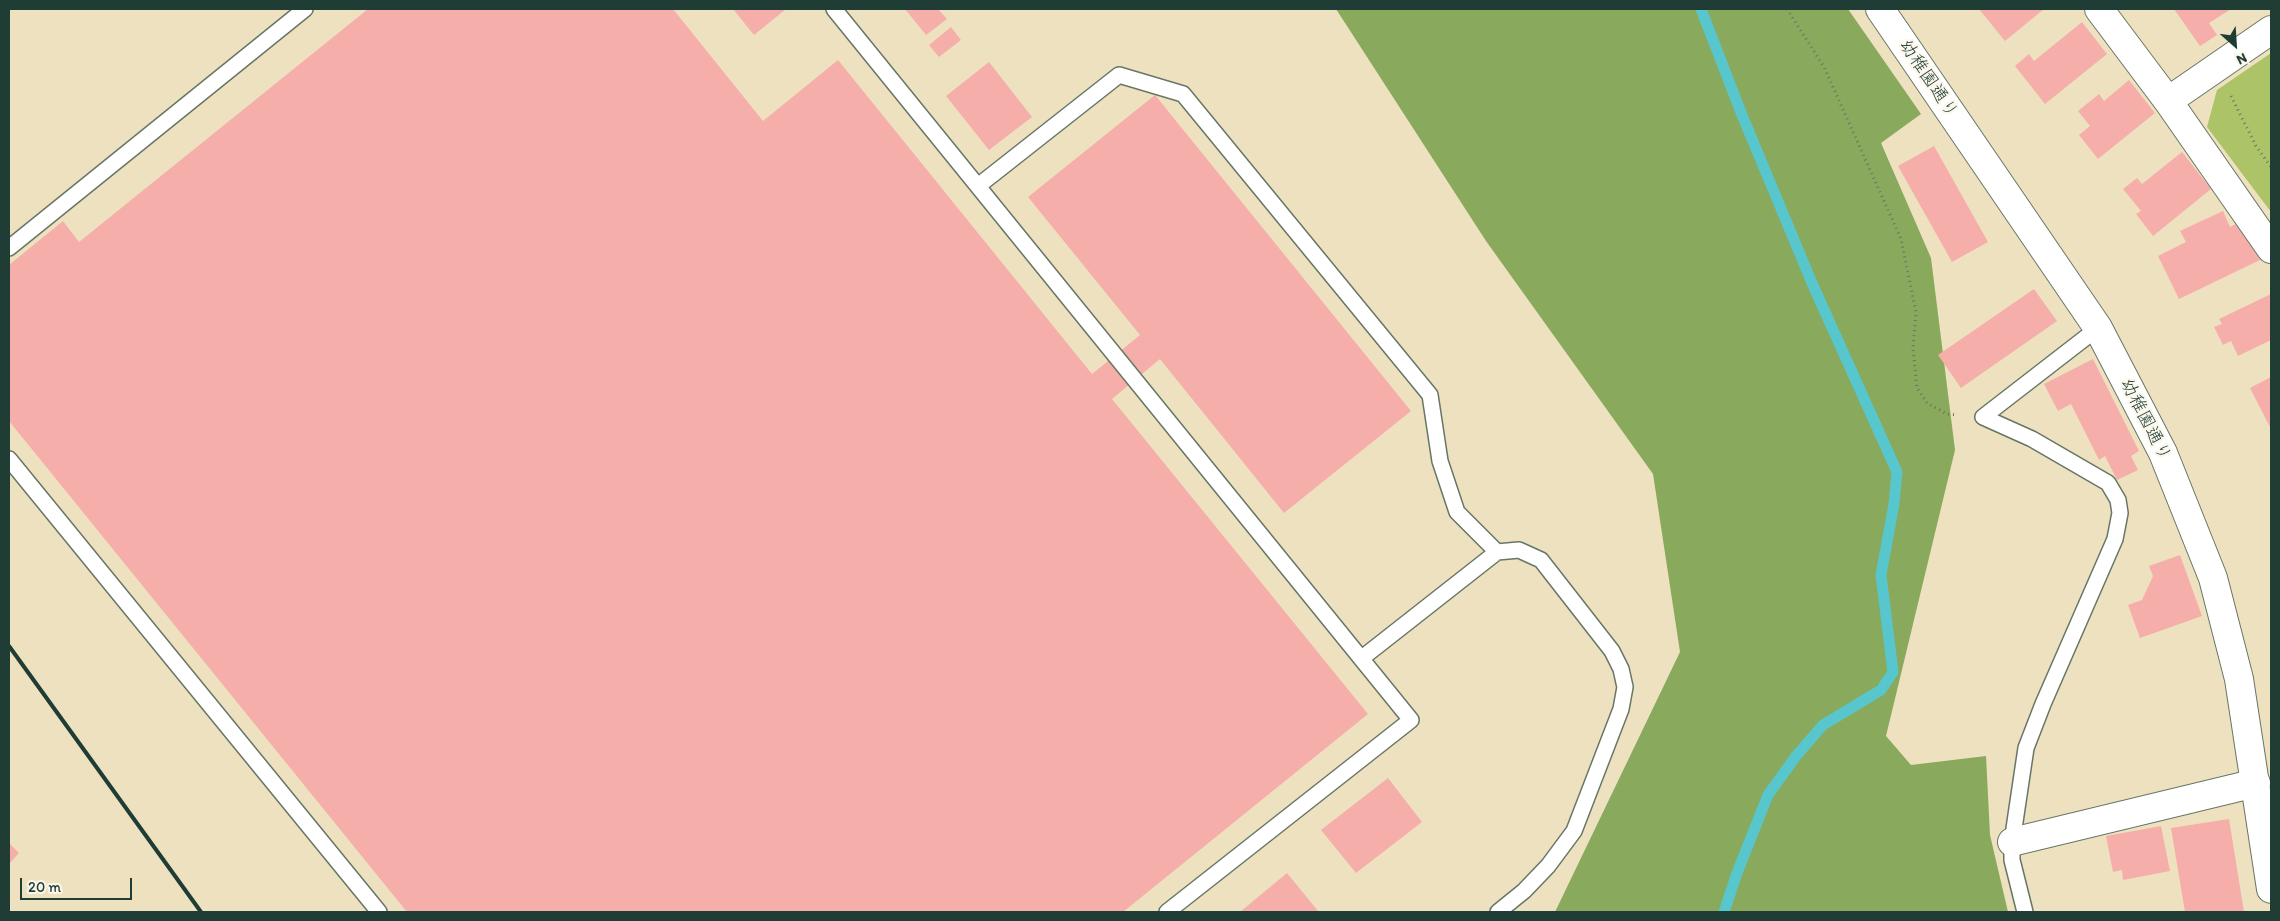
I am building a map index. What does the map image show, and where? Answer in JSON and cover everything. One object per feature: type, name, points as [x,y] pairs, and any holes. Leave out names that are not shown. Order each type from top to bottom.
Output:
[{"type":"street","name":"幼稚園通り","points":[[1880,9],[2098,328],[2163,453],[2213,578],[2239,679],[2264,781],[2271,889]]},
{"type":"street","points":[[2099,9],[2168,101],[2271,249]]},
{"type":"street","points":[[2168,101],[2271,30]]},
{"type":"street","points":[[2012,842],[2264,781]]},
{"type":"lane","points":[[9,248],[305,9]]},
{"type":"lane","points":[[834,9],[1411,720],[1167,912]]},
{"type":"lane","points":[[978,186],[1119,75],[1183,94],[1430,395],[1440,461],[1457,512],[1496,552]]},
{"type":"lane","points":[[2025,912],[2012,860],[2012,842],[2026,748],[2043,704],[2115,539],[2120,513],[2118,500],[2108,483],[2032,439],[1983,417],[2098,328]]},
{"type":"lane","points":[[9,459],[379,912]]},
{"type":"lane","points":[[1362,658],[1496,552],[1519,550],[1540,560],[1612,651],[1621,669],[1625,687],[1621,709],[1574,831],[1548,866],[1524,891],[1498,912]]},
{"type":"path","points":[[1787,9],[1824,67],[1901,239],[1916,312],[1914,348],[1917,388],[1927,403],[1947,414],[1983,417]]},
{"type":"path","points":[[2217,66],[2256,146],[2271,167]]},
{"type":"green space","points":[[1336,9],[1848,9],[1921,114],[1881,143],[1931,258],[1955,450],[1886,736],[1911,765],[1986,756],[1990,835],[2008,912],[1555,912],[1680,652],[1653,474],[1486,241]]},
{"type":"green space","points":[[2271,53],[2271,212],[2207,127],[2217,90]]},
{"type":"building","points":[[368,9],[673,9],[763,121],[838,60],[1092,374],[1140,335],[1028,197],[1155,95],[1411,411],[1284,513],[1160,359],[1112,399],[1368,714],[1123,912],[407,912],[9,421],[9,265],[63,221],[79,242]]},
{"type":"building","points":[[733,9],[786,9],[754,35]]},
{"type":"building","points":[[905,9],[938,9],[947,19],[926,35]]},
{"type":"building","points":[[1979,9],[2044,9],[2005,41]]},
{"type":"building","points":[[2174,9],[2231,9],[2209,23],[2217,35],[2200,46]]},
{"type":"building","points":[[2082,22],[2107,54],[2045,104],[2015,66],[2029,54],[2034,61]]},
{"type":"building","points":[[951,27],[961,40],[939,57],[929,45]]},
{"type":"building","points":[[989,62],[1032,117],[989,150],[946,96]]},
{"type":"building","points":[[2129,80],[2155,113],[2098,159],[2079,135],[2090,126],[2078,111],[2099,94],[2104,101]]},
{"type":"building","points":[[1934,146],[1988,242],[1952,262],[1898,166]]},
{"type":"building","points":[[2182,152],[2211,189],[2153,236],[2136,214],[2141,211],[2123,189],[2137,178],[2142,184]]},
{"type":"building","points":[[2223,211],[2230,227],[2242,221],[2260,260],[2179,299],[2158,256],[2186,242],[2180,231]]},
{"type":"building","points":[[2034,289],[2057,321],[1961,388],[1938,355]]},
{"type":"building","points":[[2271,294],[2271,340],[2238,356],[2231,341],[2223,345],[2214,327],[2222,324],[2219,319]]},
{"type":"building","points":[[2093,359],[2139,451],[2131,456],[2138,470],[2117,480],[2105,456],[2099,460],[2071,404],[2058,411],[2044,384]]},
{"type":"building","points":[[2271,377],[2271,429],[2250,388]]},
{"type":"building","points":[[2180,555],[2202,616],[2140,638],[2128,605],[2142,600],[2153,576],[2149,566]]},
{"type":"building","points":[[1388,778],[1422,822],[1356,873],[1321,830]]},
{"type":"building","points":[[2229,819],[2244,912],[2185,912],[2171,828]]},
{"type":"building","points":[[2161,826],[2170,871],[2123,880],[2122,870],[2113,872],[2106,836]]},
{"type":"building","points":[[9,843],[19,853],[9,864]]},
{"type":"building","points":[[1287,873],[1318,911],[1240,912]]},
{"type":"waterway","points":[[1701,9],[1742,115],[1812,283],[1897,472],[1894,504],[1881,575],[1893,672],[1881,690],[1823,725],[1796,756],[1768,795],[1737,873],[1724,912]]},
{"type":"railway","points":[[9,646],[201,912]]}]
